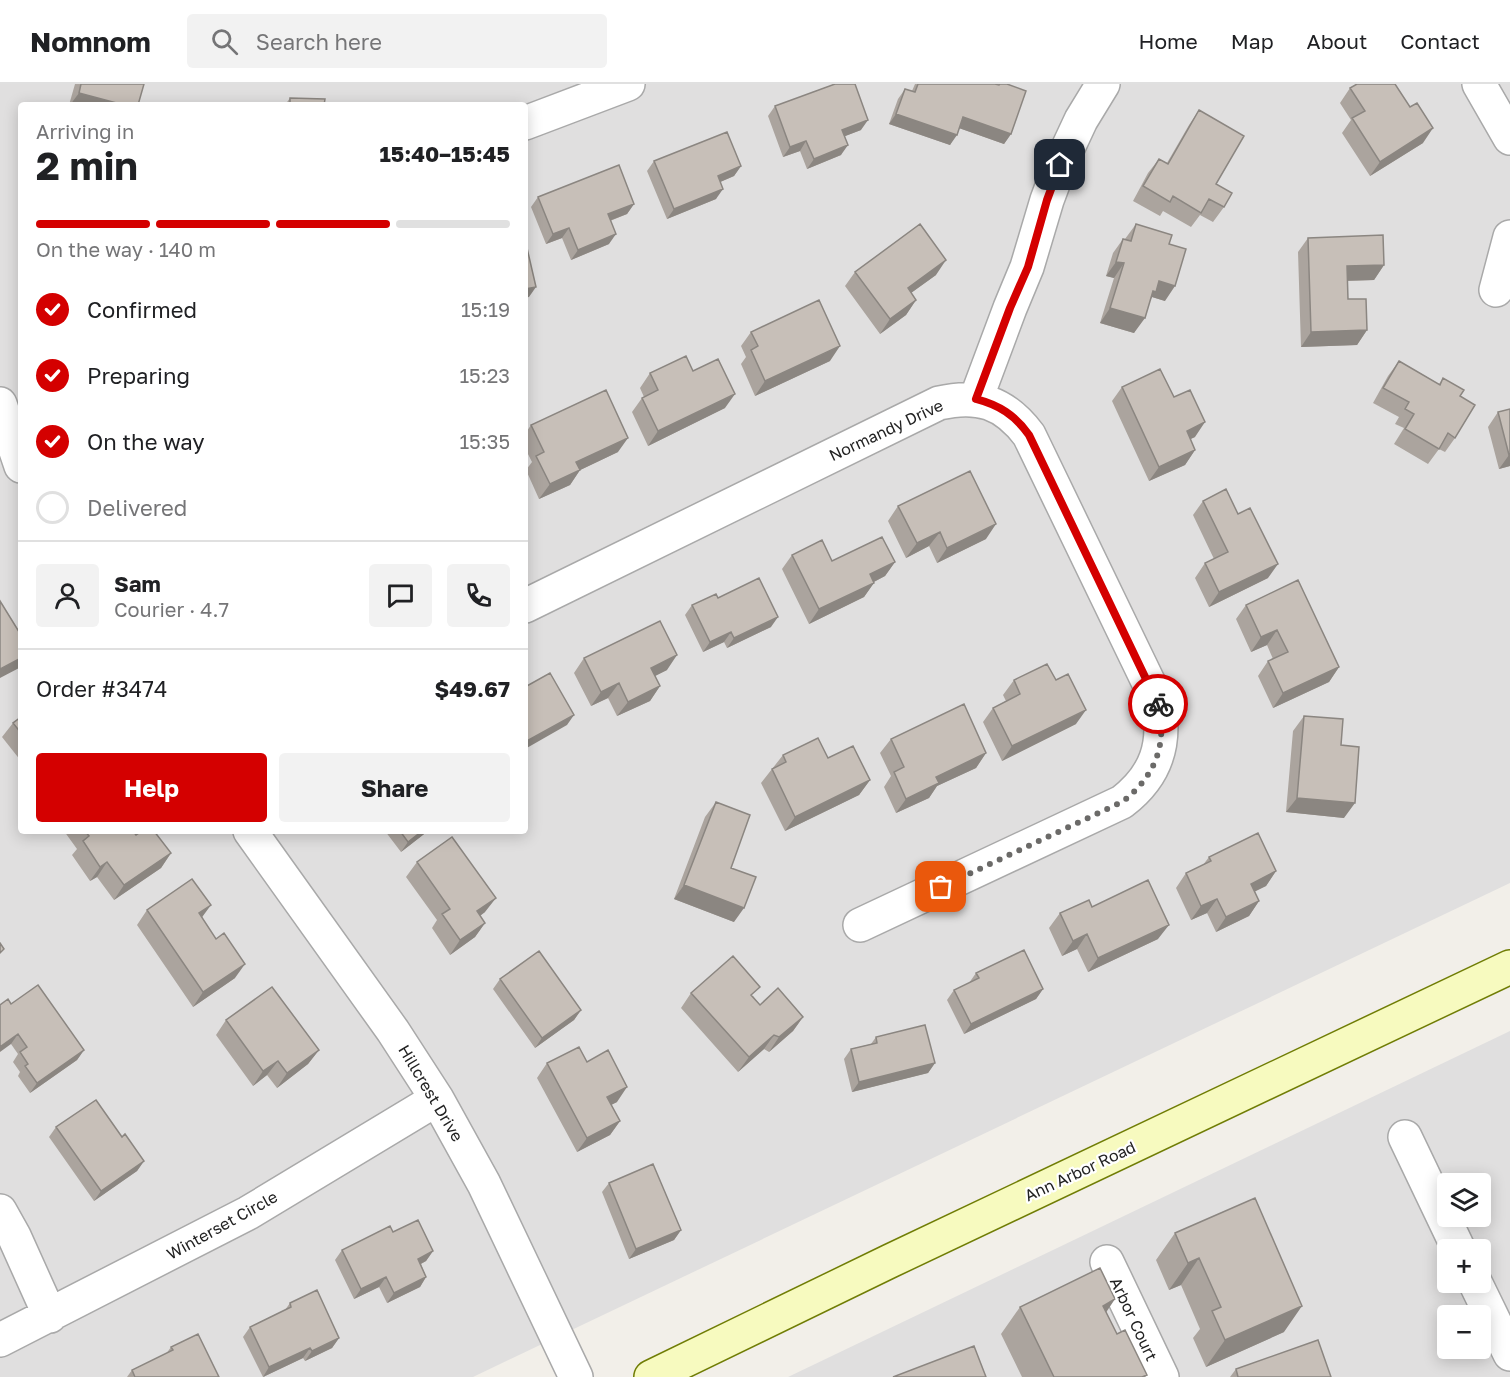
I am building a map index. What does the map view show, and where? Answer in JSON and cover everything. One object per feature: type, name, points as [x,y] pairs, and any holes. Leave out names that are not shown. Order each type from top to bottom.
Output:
[{"type":"main road","name":"Ann Arbor Road","points":[[651,1377],[1510,967]]},
{"type":"street","points":[[528,122],[628,84]]},
{"type":"street","points":[[860,925],[1122,802],[1136,791],[1154,767],[1162,738],[1162,720],[1158,702],[1029,435],[1006,411],[991,403],[976,399],[1028,267],[1047,200],[1060,165],[1103,84]]},
{"type":"street","points":[[1479,84],[1510,138]]},
{"type":"street","points":[[1496,290],[1510,237]]},
{"type":"street","name":"Normandy Drive","points":[[528,605],[939,403],[958,399],[976,399]]},
{"type":"street","points":[[0,404],[18,457]]},
{"type":"street","name":"Hillcrest Drive","points":[[252,834],[393,1031],[437,1099],[484,1184],[576,1377]]},
{"type":"street","name":"Winterset Circle","points":[[0,1340],[248,1213],[437,1099]]},
{"type":"street","points":[[1405,1137],[1455,1239]]},
{"type":"street","points":[[0,1211],[14,1236],[50,1316]]},
{"type":"street","name":"Arbor Court","points":[[1107,1262],[1162,1377]]},
{"type":"street","points":[[1480,1293],[1510,1354]]},
{"type":"shaded area","points":[[0,84],[1510,84],[1510,883],[473,1377],[0,1377]]},
{"type":"shaded area","points":[[1510,1031],[1510,1377],[788,1377]]},
{"type":"building","points":[[81,84],[144,84],[139,102],[113,102],[79,93]]},
{"type":"building","points":[[835,84],[855,84],[868,120],[842,130],[848,145],[814,159],[806,141],[790,147],[775,106]]},
{"type":"building","points":[[918,84],[1007,84],[1026,91],[1011,134],[963,117],[957,135],[896,114],[905,89],[915,92]]},
{"type":"building","points":[[1357,84],[1395,84],[1410,107],[1417,103],[1433,128],[1380,162],[1352,118],[1365,111],[1350,88]]},
{"type":"building","points":[[290,98],[325,99],[324,102],[290,102]]},
{"type":"building","points":[[1199,110],[1244,136],[1216,184],[1232,193],[1224,207],[1209,199],[1201,213],[1173,196],[1170,202],[1143,186],[1159,159],[1168,164]]},
{"type":"building","points":[[727,132],[741,166],[718,176],[723,189],[674,209],[654,161]]},
{"type":"building","points":[[619,165],[634,204],[608,214],[616,234],[578,250],[569,228],[553,234],[538,197]]},
{"type":"building","points":[[920,224],[946,260],[908,288],[916,300],[890,319],[855,272]]},
{"type":"building","points":[[1136,224],[1172,235],[1169,244],[1186,249],[1175,286],[1159,281],[1156,292],[1153,291],[1145,318],[1110,308],[1124,263],[1116,262],[1123,239],[1131,241]]},
{"type":"building","points":[[1383,235],[1384,265],[1347,266],[1348,299],[1366,299],[1367,330],[1311,332],[1308,238]]},
{"type":"building","points":[[528,252],[536,287],[528,288]]},
{"type":"building","points":[[819,300],[840,346],[765,381],[751,350],[758,346],[751,332]]},
{"type":"building","points":[[686,356],[693,371],[718,359],[735,394],[658,431],[642,398],[658,390],[650,373]]},
{"type":"building","points":[[1399,361],[1440,385],[1443,378],[1464,390],[1460,396],[1475,405],[1455,438],[1448,433],[1439,449],[1405,429],[1414,414],[1405,409],[1409,402],[1383,388]]},
{"type":"building","points":[[1160,369],[1174,397],[1190,390],[1205,422],[1187,431],[1195,450],[1159,467],[1122,387]]},
{"type":"building","points":[[606,390],[628,438],[576,462],[580,470],[550,484],[536,456],[544,452],[531,425]]},
{"type":"building","points":[[1510,409],[1510,454],[1509,455],[1498,412]]},
{"type":"building","points":[[970,471],[996,524],[947,548],[940,532],[917,543],[898,506]]},
{"type":"building","points":[[1226,489],[1238,514],[1250,508],[1278,564],[1219,592],[1205,563],[1228,552],[1203,501]]},
{"type":"building","points":[[882,537],[895,562],[870,574],[874,583],[819,609],[792,555],[822,540],[832,561]]},
{"type":"building","points":[[759,578],[778,617],[734,638],[731,632],[710,642],[692,605],[716,594],[718,598]]},
{"type":"building","points":[[1298,580],[1339,667],[1283,693],[1268,661],[1288,652],[1277,630],[1261,637],[1246,605]]},
{"type":"building","points":[[0,601],[18,630],[18,660],[0,669]]},
{"type":"building","points":[[660,621],[677,655],[651,668],[660,686],[628,702],[619,683],[601,692],[584,658]]},
{"type":"building","points":[[1047,664],[1056,680],[1068,674],[1086,710],[1012,746],[993,708],[1020,694],[1014,680]]},
{"type":"building","points":[[550,673],[574,715],[528,740],[528,685]]},
{"type":"building","points":[[964,704],[986,753],[936,777],[939,783],[906,799],[894,772],[904,767],[891,739]]},
{"type":"building","points":[[1304,716],[1343,719],[1341,745],[1359,747],[1355,803],[1297,798]]},
{"type":"building","points":[[18,719],[18,729],[13,723]]},
{"type":"building","points":[[818,738],[828,758],[853,746],[870,780],[795,817],[772,769],[786,762],[783,755]]},
{"type":"building","points":[[716,802],[750,815],[731,868],[756,877],[744,908],[684,885]]},
{"type":"building","points":[[1258,833],[1276,871],[1251,884],[1259,901],[1226,917],[1217,899],[1201,906],[1186,873],[1211,861],[1209,857]]},
{"type":"building","points":[[87,834],[156,834],[171,853],[124,885],[107,862],[100,867],[83,841],[89,836]]},
{"type":"building","points":[[402,834],[418,834],[408,842]]},
{"type":"building","points":[[452,837],[496,898],[477,911],[485,923],[460,940],[442,914],[450,909],[417,862]]},
{"type":"building","points":[[192,879],[211,905],[199,913],[216,939],[224,933],[245,964],[203,992],[147,910]]},
{"type":"building","points":[[1148,880],[1169,925],[1098,958],[1087,934],[1073,941],[1060,913],[1089,900],[1092,907]]},
{"type":"building","points":[[1024,950],[1043,989],[971,1024],[954,990],[979,978],[976,973]]},
{"type":"building","points":[[539,951],[581,1010],[542,1038],[500,979]]},
{"type":"building","points":[[733,956],[760,987],[751,995],[760,1005],[778,988],[803,1017],[779,1037],[774,1035],[749,1057],[691,993]]},
{"type":"building","points":[[38,985],[84,1050],[37,1083],[25,1066],[28,1064],[20,1052],[27,1047],[18,1034],[0,1047],[0,1005],[8,999],[11,1004]]},
{"type":"building","points":[[272,987],[319,1050],[287,1073],[278,1061],[263,1071],[226,1020]]},
{"type":"building","points":[[925,1025],[935,1063],[859,1082],[851,1049],[877,1043],[876,1037]]},
{"type":"building","points":[[579,1047],[587,1062],[608,1050],[627,1087],[607,1097],[620,1121],[587,1138],[547,1063]]},
{"type":"building","points":[[96,1100],[122,1137],[125,1134],[144,1161],[101,1191],[56,1127]]},
{"type":"building","points":[[653,1164],[681,1230],[636,1249],[609,1183]]},
{"type":"building","points":[[1255,1198],[1302,1306],[1225,1340],[1212,1311],[1221,1307],[1199,1258],[1188,1263],[1175,1233]]},
{"type":"building","points":[[418,1220],[433,1251],[418,1259],[426,1277],[394,1293],[386,1277],[361,1289],[342,1250],[390,1226],[393,1232]]},
{"type":"building","points":[[1100,1268],[1115,1299],[1103,1306],[1117,1334],[1125,1330],[1147,1375],[1142,1377],[1054,1377],[1020,1307]]},
{"type":"building","points":[[317,1290],[339,1338],[312,1351],[310,1348],[269,1367],[250,1327],[291,1307],[290,1303]]},
{"type":"building","points":[[198,1334],[219,1377],[135,1377],[132,1370],[173,1350],[171,1347]]},
{"type":"building","points":[[1318,1340],[1331,1377],[1238,1377],[1236,1369]]},
{"type":"building","points":[[974,1346],[986,1377],[893,1377]]},
{"type":"way so far","points":[[941,887],[1122,802],[1136,791],[1154,767],[1162,738],[1162,720],[1158,704]]},
{"type":"route","points":[[1060,165],[1047,200],[1028,267],[976,399],[991,403],[1006,411],[1029,435],[1158,704]]}]
